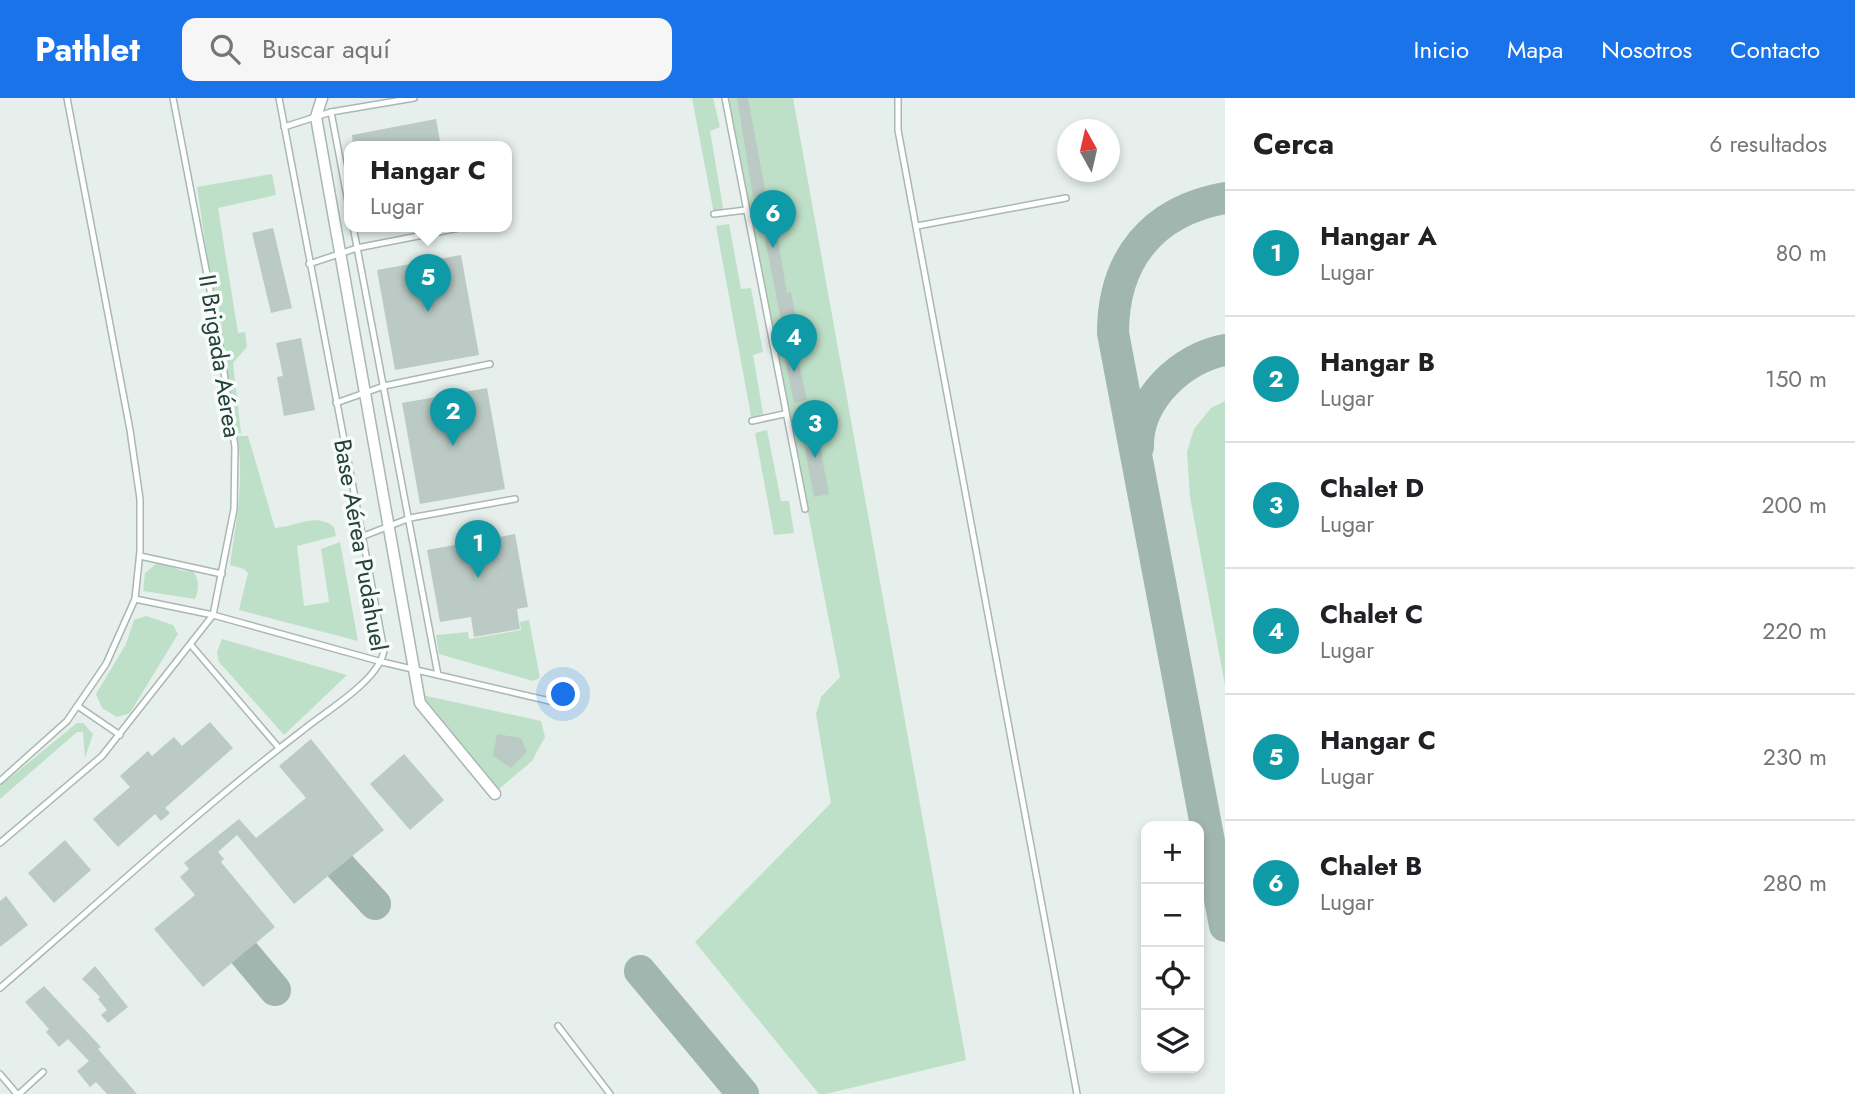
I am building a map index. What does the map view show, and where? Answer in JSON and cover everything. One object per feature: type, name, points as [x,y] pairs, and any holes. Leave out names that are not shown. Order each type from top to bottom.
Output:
[{"type":"street","points":[[322,98],[316,117],[420,703],[495,794]]},
{"type":"lane","points":[[0,781],[67,722],[106,664],[135,599],[140,556],[140,499],[130,430],[67,98]]},
{"type":"lane","name":"II Brigada Aérea","points":[[0,843],[102,756],[213,615],[234,509],[235,447],[218,332],[173,98]]},
{"type":"lane","name":"Base Aérea Pudahuel","points":[[1,987],[279,748],[357,688],[382,662],[384,650],[279,98]]},
{"type":"lane","points":[[284,127],[331,112],[414,98]]},
{"type":"lane","points":[[725,98],[784,414],[805,509]]},
{"type":"lane","points":[[898,98],[898,130],[1077,1094]]},
{"type":"lane","points":[[331,112],[344,181]]},
{"type":"lane","points":[[917,226],[1066,198]]},
{"type":"lane","points":[[714,214],[746,210]]},
{"type":"lane","points":[[354,232],[438,676]]},
{"type":"lane","points":[[309,264],[357,247],[437,232]]},
{"type":"lane","points":[[336,403],[384,386],[490,364]]},
{"type":"lane","points":[[752,421],[784,414]]},
{"type":"lane","points":[[361,537],[410,518],[516,499]]},
{"type":"lane","points":[[140,556],[222,574]]},
{"type":"lane","points":[[135,599],[213,615],[382,662],[554,702]]},
{"type":"lane","points":[[191,645],[279,748]]},
{"type":"lane","points":[[79,707],[120,735]]},
{"type":"lane","points":[[558,1026],[610,1094]]},
{"type":"lane","points":[[0,1074],[18,1094],[43,1072]]},
{"type":"green space","points":[[692,98],[713,98],[720,127],[710,131],[724,213],[714,214]]},
{"type":"green space","points":[[727,98],[793,98],[966,1060],[826,1094],[819,1094],[695,942],[831,803],[816,714],[821,697],[840,677]]},
{"type":"green space","points":[[272,174],[276,195],[218,208],[238,333],[245,332],[247,347],[233,363],[241,433],[233,433],[197,187]]},
{"type":"green space","points":[[729,224],[741,289],[751,288],[763,352],[753,355],[764,419],[752,421],[716,226]]},
{"type":"green space","points":[[1225,401],[1225,685],[1190,497],[1187,452],[1194,429],[1211,408]]},
{"type":"green space","points":[[767,430],[781,501],[789,501],[794,533],[774,535],[755,433]]},
{"type":"green space","points":[[237,436],[248,436],[275,528],[313,520],[334,527],[336,536],[297,546],[304,606],[329,602],[321,549],[340,542],[358,641],[239,610],[248,573],[230,565],[240,484]]},
{"type":"green space","points":[[156,564],[192,571],[198,584],[195,599],[143,591],[145,573]]},
{"type":"green space","points":[[146,616],[173,625],[178,634],[130,713],[117,717],[102,708],[96,694],[126,644],[134,620]]},
{"type":"green space","points":[[529,620],[540,678],[533,681],[439,654],[436,635],[468,632],[469,639],[521,630],[520,622]]},
{"type":"green space","points":[[222,639],[347,675],[284,735],[219,662],[217,652]]},
{"type":"green space","points":[[422,695],[541,721],[545,737],[532,761],[499,789]]},
{"type":"green space","points":[[77,723],[83,723],[93,734],[85,758],[83,732],[77,732],[0,799],[0,786]]},
{"type":"building","points":[[737,98],[748,98],[766,195],[753,197]]},
{"type":"building","points":[[436,119],[440,141],[353,141],[352,135]]},
{"type":"building","points":[[774,217],[787,293],[791,292],[797,322],[782,325],[761,219]]},
{"type":"building","points":[[273,228],[292,308],[271,313],[252,233]]},
{"type":"building","points":[[461,255],[479,355],[395,370],[377,270]]},
{"type":"building","points":[[301,338],[315,410],[284,416],[277,377],[283,376],[276,343]]},
{"type":"building","points":[[794,342],[807,400],[794,403],[782,344]]},
{"type":"building","points":[[487,388],[505,489],[420,504],[402,403]]},
{"type":"building","points":[[815,420],[829,494],[814,497],[800,423]]},
{"type":"building","points":[[515,534],[528,607],[517,609],[520,629],[474,637],[471,617],[440,622],[427,550]]},
{"type":"building","points":[[210,722],[233,748],[165,808],[170,813],[161,821],[155,814],[118,847],[93,819],[130,787],[120,776],[148,751],[152,756],[174,737],[182,746]]},
{"type":"building","points":[[497,734],[521,738],[527,752],[511,768],[493,756]]},
{"type":"building","points":[[311,739],[384,830],[294,904],[237,835],[218,852],[224,859],[221,862],[275,927],[203,987],[154,929],[195,895],[180,877],[189,869],[184,863],[239,819],[256,838],[306,798],[279,766]]},
{"type":"building","points":[[404,754],[444,800],[410,830],[370,784]]},
{"type":"building","points":[[65,840],[91,870],[54,903],[28,873]]},
{"type":"building","points":[[6,896],[28,925],[0,947],[0,901]]},
{"type":"building","points":[[95,966],[128,1007],[108,1023],[101,1015],[107,1010],[98,999],[100,997],[82,979]]},
{"type":"building","points":[[44,986],[101,1047],[98,1049],[137,1094],[107,1094],[96,1082],[90,1087],[77,1071],[89,1061],[68,1039],[59,1047],[46,1032],[49,1029],[25,1002]]},
{"type":"taxiway","points":[[1225,198],[1177,214],[1157,227],[1142,243],[1129,262],[1120,283],[1113,333],[1225,926]]},
{"type":"taxiway","points":[[1138,447],[1145,413],[1165,384],[1193,362],[1225,350]]},
{"type":"taxiway","points":[[340,866],[375,904]]},
{"type":"taxiway","points":[[244,953],[275,990]]},
{"type":"taxiway","points":[[640,971],[743,1094]]},
{"type":"place","name":"Chalet B","points":[[773,248]]},
{"type":"place","name":"Hangar C","points":[[428,312]]},
{"type":"place","name":"Chalet C","points":[[794,372]]},
{"type":"place","name":"Hangar B","points":[[453,446]]},
{"type":"place","name":"Chalet D","points":[[815,458]]},
{"type":"place","name":"Hangar A","points":[[478,578]]}]
